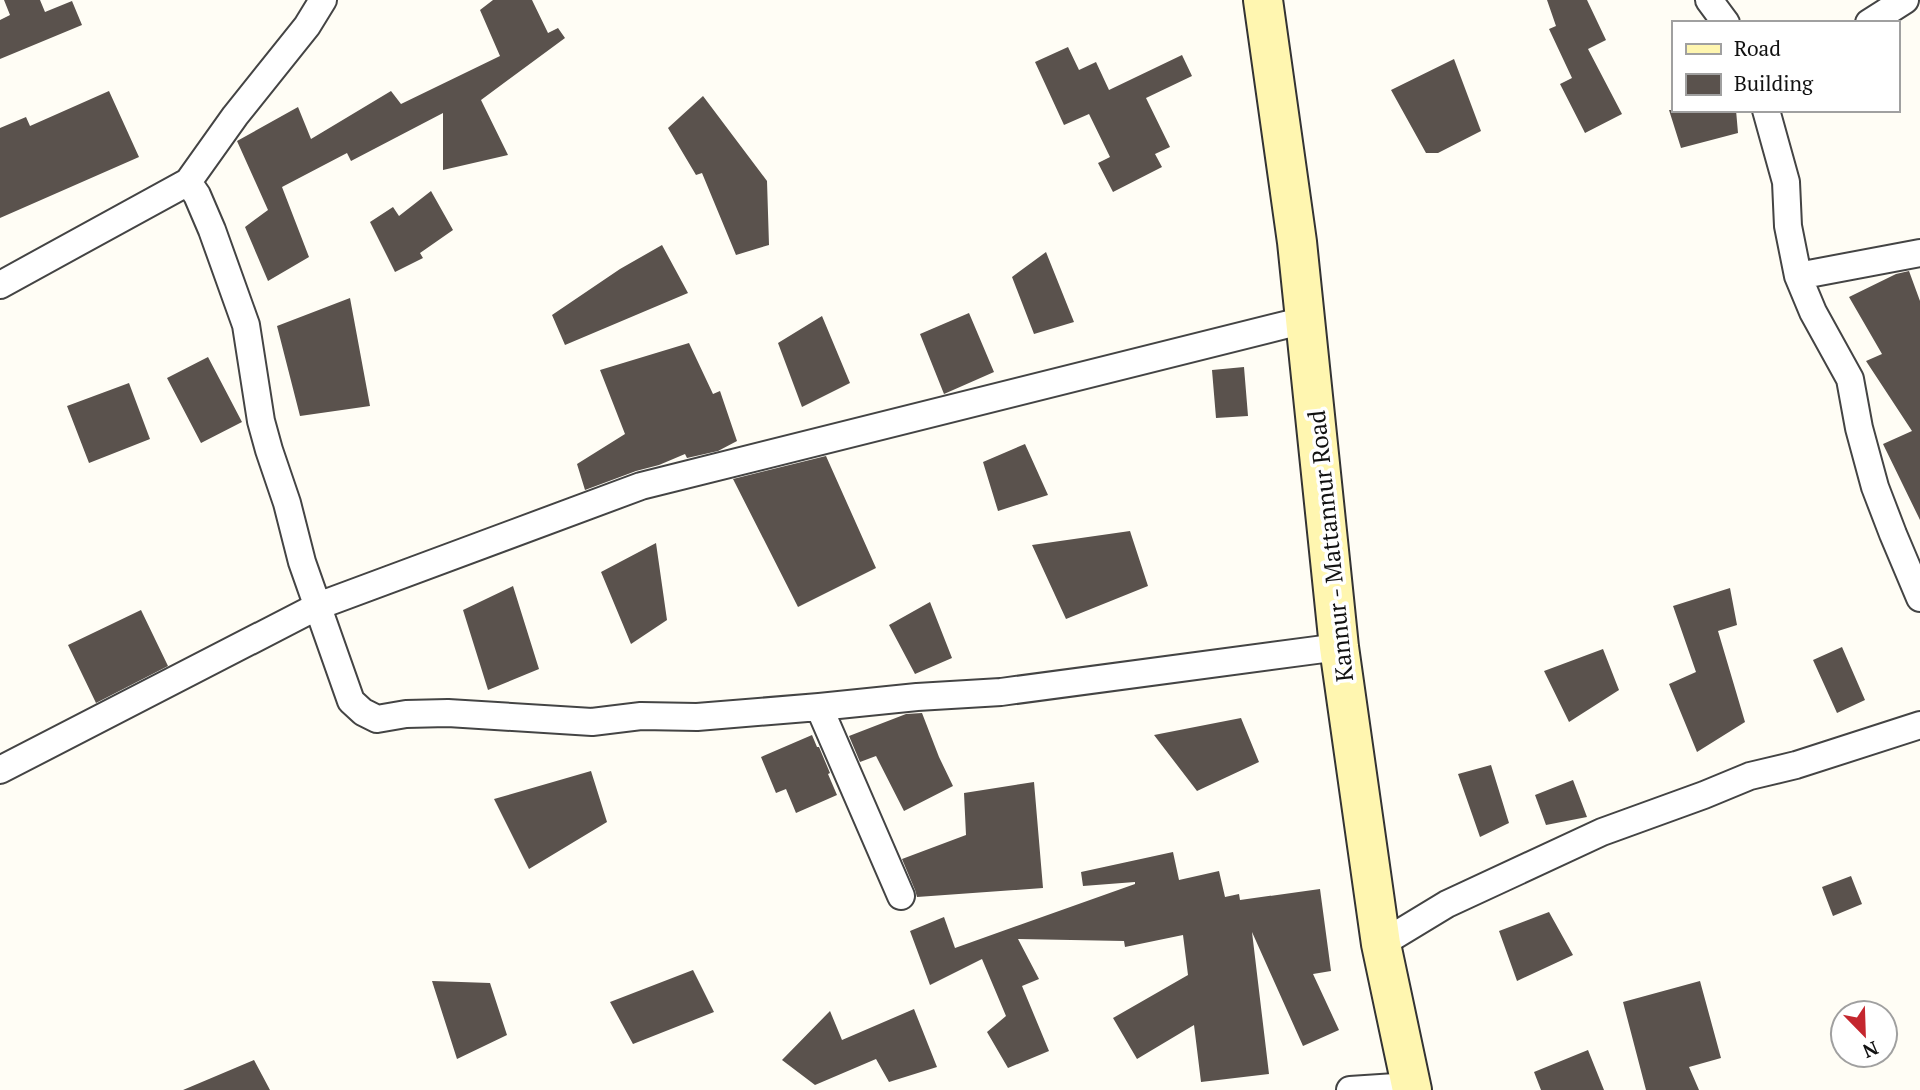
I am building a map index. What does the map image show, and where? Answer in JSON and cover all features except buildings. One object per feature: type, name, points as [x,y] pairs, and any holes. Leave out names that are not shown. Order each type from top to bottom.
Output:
[{"type":"main road","name":"Kannur - Mattannur Road","points":[[1264,0],[1297,242],[1339,647],[1381,944],[1411,1088]]},
{"type":"street","points":[[0,285],[188,182],[235,116],[307,26],[323,0]]},
{"type":"street","points":[[1709,0],[1725,21]]},
{"type":"street","points":[[1872,21],[1905,0]]},
{"type":"street","points":[[1767,112],[1786,182],[1788,226],[1798,276],[1813,312],[1850,379],[1859,428],[1875,487],[1920,598]]},
{"type":"street","points":[[188,182],[197,195],[212,230],[246,325],[261,421],[302,562],[351,701],[363,712],[377,719],[406,714],[448,713],[592,722],[640,716],[697,717],[1001,692],[1339,647]]},
{"type":"street","points":[[1798,276],[1920,253]]},
{"type":"street","points":[[0,770],[318,606],[641,485],[1305,320]]},
{"type":"street","points":[[819,707],[901,896]]},
{"type":"street","points":[[1381,944],[1447,904],[1602,832],[1750,776],[1796,765],[1920,724]]},
{"type":"street","points":[[1349,1090],[1411,1088]]}]
